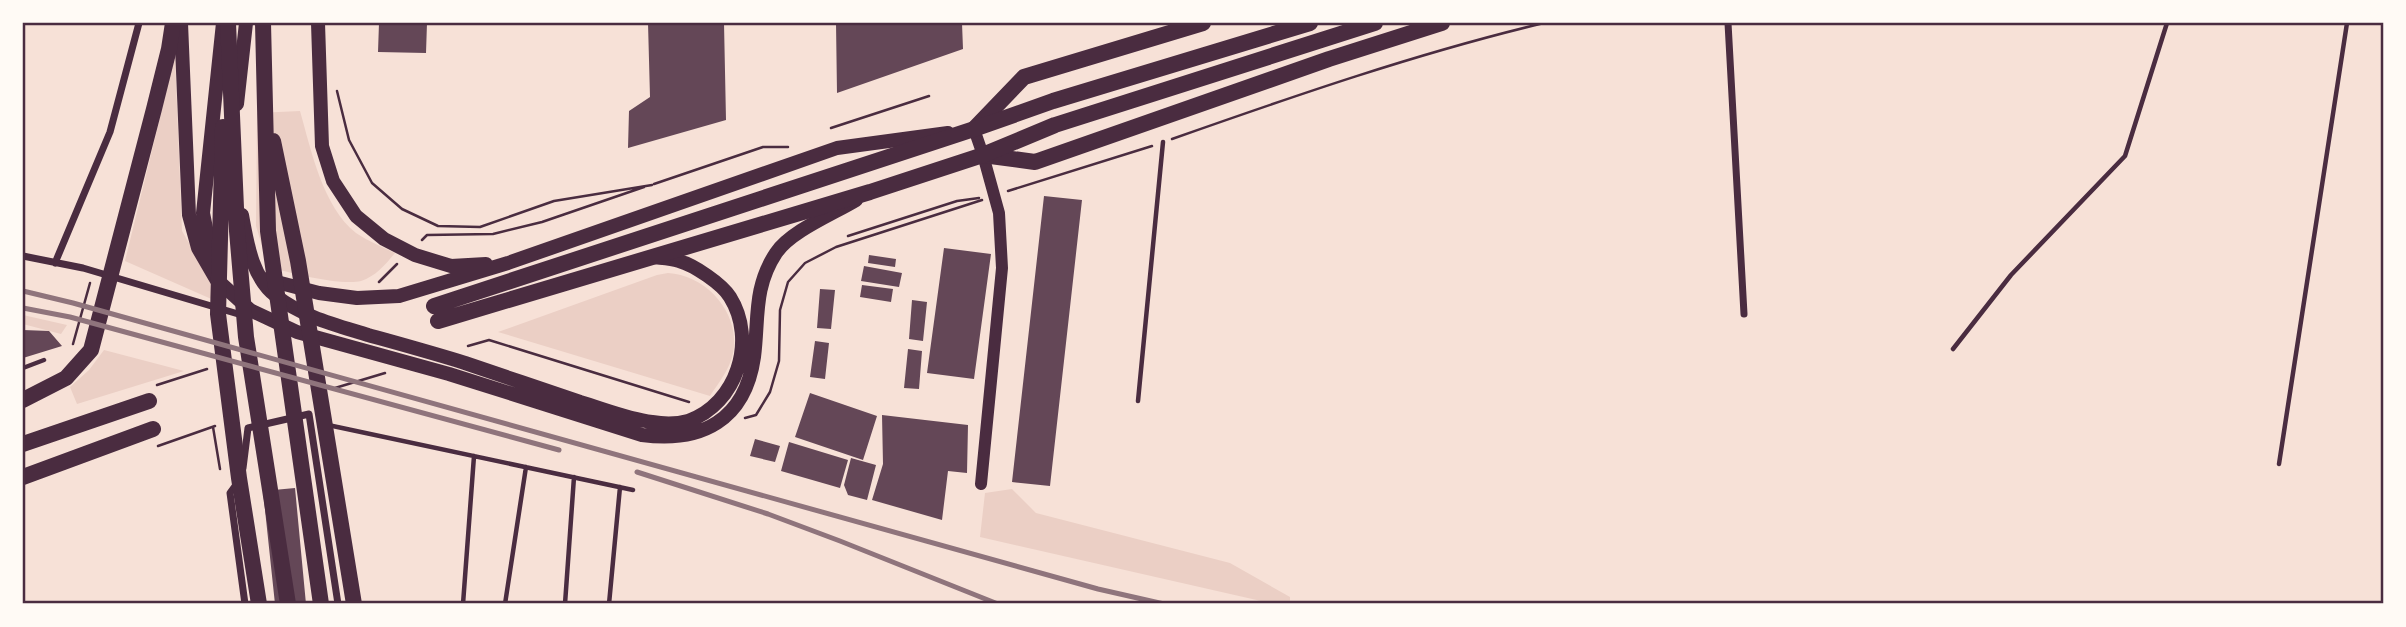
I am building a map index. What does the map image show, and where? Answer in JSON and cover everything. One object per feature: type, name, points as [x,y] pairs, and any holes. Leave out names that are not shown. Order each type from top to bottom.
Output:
[{"type":"main road","points":[[23,400],[66,378],[91,350],[155,109],[173,23]]},
{"type":"main road","points":[[181,23],[189,215],[198,248],[216,279],[250,310],[297,332],[449,374],[642,435],[665,438],[701,432],[733,411],[750,378],[761,282],[777,252],[794,235],[870,192]]},
{"type":"main road","points":[[216,279],[203,213],[225,23]]},
{"type":"main road","points":[[225,23],[218,314],[239,478],[259,604]]},
{"type":"main road","points":[[225,23],[246,337],[288,604]]},
{"type":"main road","points":[[246,23],[236,124],[237,187],[247,243],[259,277],[274,295],[315,319],[464,363],[613,412],[650,422],[686,422],[703,415],[719,401],[737,376],[742,348],[739,323],[730,296],[705,274],[680,261],[651,257]]},
{"type":"main road","points":[[263,23],[268,231],[321,604]]},
{"type":"main road","points":[[318,23],[322,146],[333,181],[356,216],[384,239],[415,256],[451,266],[508,264]]},
{"type":"main road","points":[[259,277],[318,293],[357,298],[399,296],[508,264],[836,148],[974,129],[1024,77],[1203,23]]},
{"type":"main road","points":[[1310,23],[1053,101],[436,314],[651,257],[870,192],[984,155],[1055,125],[1375,23]]},
{"type":"main road","points":[[984,155],[1035,162],[1329,59],[1442,23]]},
{"type":"main road","points":[[265,100],[298,261],[354,604]]},
{"type":"main road","points":[[23,444],[150,394]]},
{"type":"main road","points":[[23,477],[153,429]]},
{"type":"street","points":[[55,263],[110,132],[139,23]]},
{"type":"street","points":[[1728,23],[1744,314]]},
{"type":"street","points":[[974,129],[999,212],[1002,268],[981,484]]},
{"type":"street","points":[[23,257],[120,278],[297,332]]},
{"type":"street","points":[[253,604],[244,540],[243,475],[248,428],[309,414],[338,604]]},
{"type":"street","points":[[289,418],[313,604]]},
{"type":"street","points":[[243,475],[230,493],[245,604]]},
{"type":"lane","points":[[1953,349],[2011,275],[2125,156],[2167,23]]},
{"type":"lane","points":[[2279,464],[2347,23]]},
{"type":"lane","points":[[1139,401],[1163,142]]},
{"type":"lane","points":[[23,368],[44,360]]},
{"type":"lane","points":[[310,421],[633,490]]},
{"type":"lane","points":[[463,604],[474,456]]},
{"type":"lane","points":[[505,604],[526,467]]},
{"type":"lane","points":[[565,604],[574,477]]},
{"type":"lane","points":[[609,604],[620,487]]},
{"type":"path","points":[[962,206],[1479,38],[1544,23]]},
{"type":"path","points":[[336,86],[349,140],[372,183],[402,209],[438,226],[480,227],[554,201],[652,185]]},
{"type":"path","points":[[831,128],[929,96]]},
{"type":"path","points":[[417,245],[428,235],[493,234],[542,222],[763,147],[788,147]]},
{"type":"path","points":[[848,236],[957,201],[995,196]]},
{"type":"path","points":[[374,285],[402,260]]},
{"type":"path","points":[[71,350],[90,283]]},
{"type":"path","points":[[150,394],[215,367]]},
{"type":"shaded area","points":[[175,56],[182,231],[225,305],[125,261]]},
{"type":"shaded area","points":[[300,111],[320,177],[335,208],[356,233],[395,253],[376,273],[361,281],[328,280],[268,266],[256,226],[257,113]]},
{"type":"shaded area","points":[[657,275],[682,275],[707,289],[718,299],[732,324],[732,359],[710,396],[498,332]]},
{"type":"shaded area","points":[[23,315],[67,325],[61,334],[23,324]]},
{"type":"shaded area","points":[[104,350],[184,371],[77,404],[70,387],[89,370]]},
{"type":"shaded area","points":[[1012,489],[1036,513],[1230,563],[1290,597],[1290,604],[1274,604],[980,537],[985,493]]},
{"type":"building","points":[[379,23],[427,23],[426,53],[378,52]]},
{"type":"building","points":[[648,23],[724,23],[726,120],[628,148],[629,111],[650,97]]},
{"type":"building","points":[[836,23],[962,23],[963,49],[837,93]]},
{"type":"building","points":[[1044,196],[1082,200],[1050,486],[1012,482]]},
{"type":"building","points":[[944,248],[991,254],[974,379],[927,373]]},
{"type":"building","points":[[869,255],[896,259],[895,267],[868,263]]},
{"type":"building","points":[[864,266],[902,273],[899,287],[861,281]]},
{"type":"building","points":[[862,285],[893,289],[891,302],[860,297]]},
{"type":"building","points":[[820,289],[835,290],[831,329],[817,328]]},
{"type":"building","points":[[912,300],[927,302],[923,341],[909,339]]},
{"type":"building","points":[[23,330],[49,331],[62,346],[23,358]]},
{"type":"building","points":[[815,341],[829,343],[825,379],[810,377]]},
{"type":"building","points":[[908,349],[922,351],[919,389],[904,388]]},
{"type":"building","points":[[810,393],[877,416],[863,460],[795,437]]},
{"type":"building","points":[[882,415],[968,425],[967,473],[948,471],[942,520],[872,500],[883,464]]},
{"type":"building","points":[[755,439],[780,446],[775,462],[750,456]]},
{"type":"building","points":[[789,442],[848,460],[840,488],[781,471]]},
{"type":"building","points":[[851,458],[876,465],[867,500],[848,495],[844,485]]},
{"type":"building","points":[[295,488],[306,604],[275,604],[263,491]]},
{"type":"railway","points":[[23,291],[1098,589],[1164,604]]},
{"type":"railway","points":[[23,308],[70,317],[559,450]]},
{"type":"railway","points":[[637,472],[768,514],[998,604]]}]
